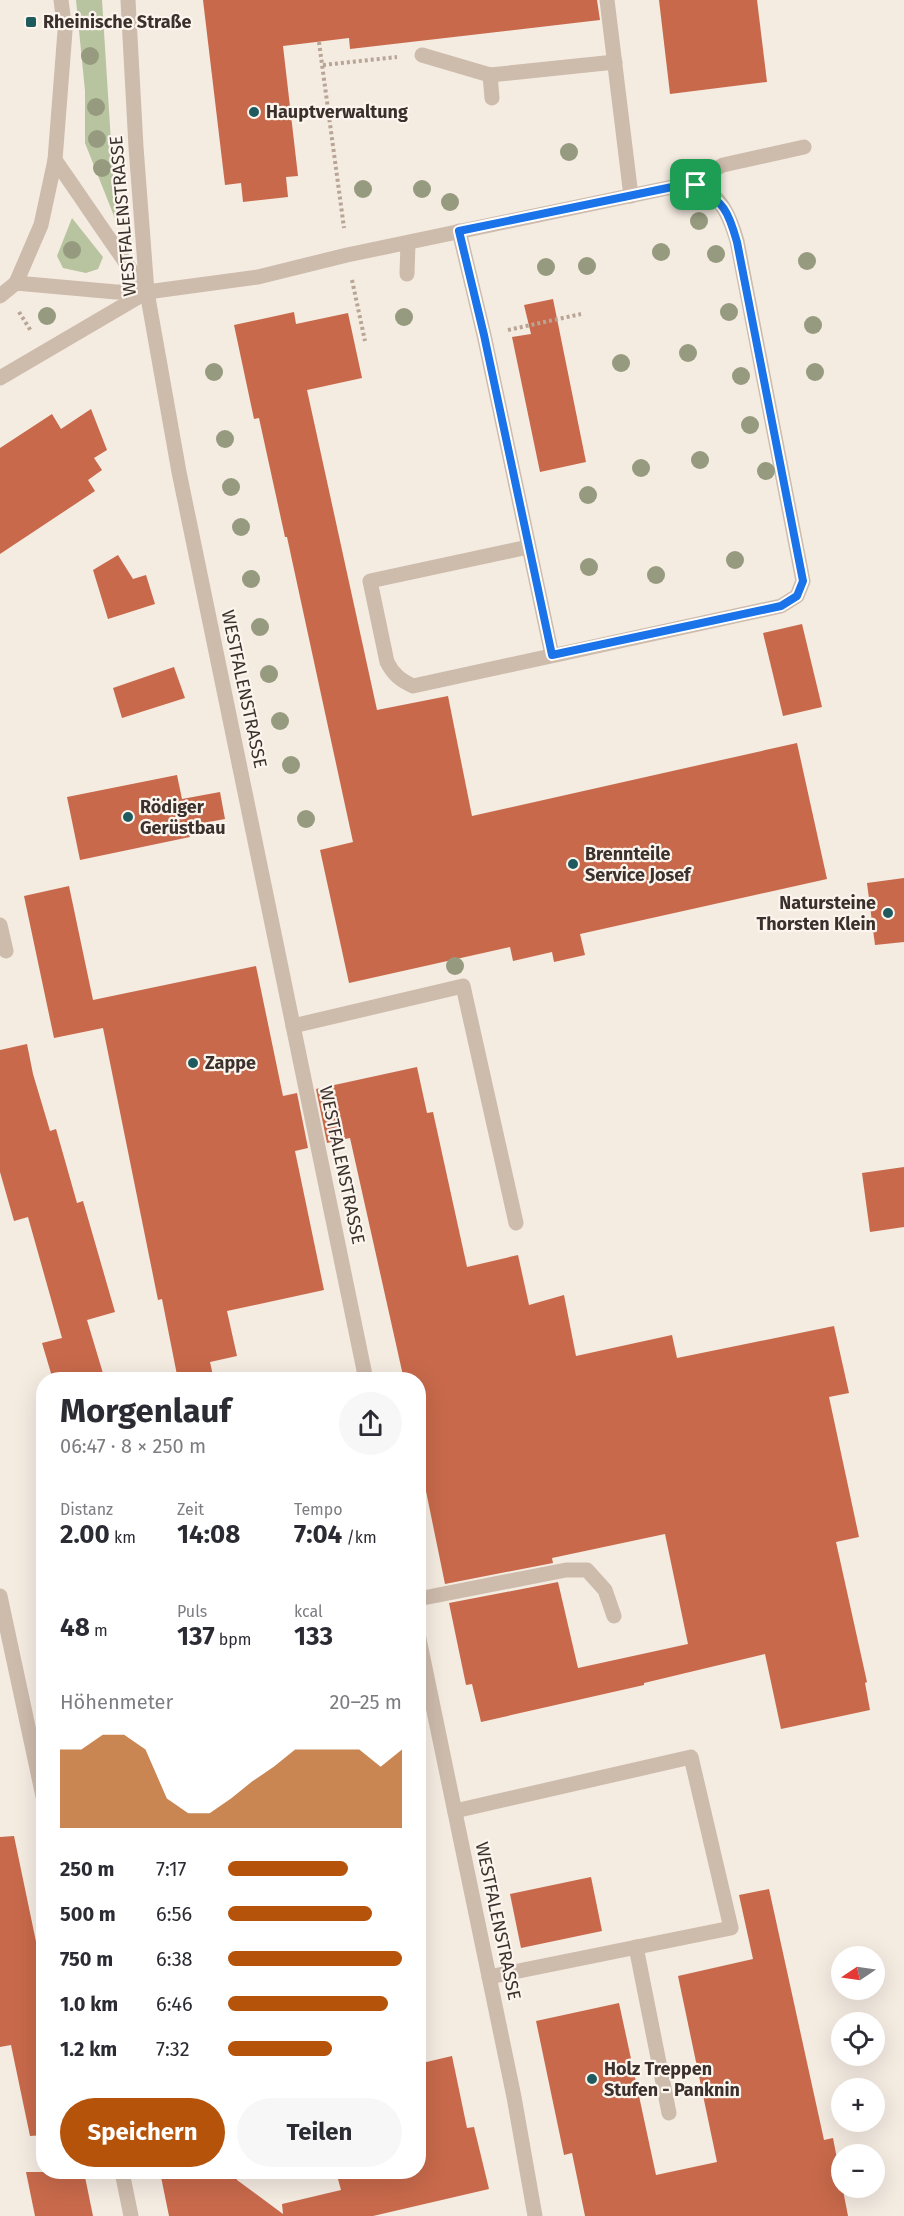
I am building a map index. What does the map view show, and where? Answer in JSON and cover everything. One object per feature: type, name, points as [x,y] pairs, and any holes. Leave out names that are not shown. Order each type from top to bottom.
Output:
[{"type":"street","points":[[61,0],[65,32],[55,160],[41,225],[8,290],[147,292],[258,277],[347,255],[677,186],[696,185],[716,198],[730,217],[737,242],[803,581],[797,596],[781,606],[413,686],[392,672],[387,662],[370,581],[528,548]]},
{"type":"street","name":"WESTFALENSTRASSE","points":[[128,0],[147,292],[182,484],[364,1372]]},
{"type":"street","points":[[607,0],[631,196]]},
{"type":"street","points":[[422,55],[489,75],[615,62]]},
{"type":"street","points":[[489,75],[492,98]]},
{"type":"street","points":[[696,185],[708,173],[723,165],[804,147]]},
{"type":"street","points":[[55,160],[118,254],[147,292]]},
{"type":"street","points":[[459,231],[484,335],[552,655]]},
{"type":"street","points":[[407,274],[408,243]]},
{"type":"street","points":[[0,378],[147,292]]},
{"type":"street","points":[[0,925],[6,951]]},
{"type":"street","points":[[293,1026],[463,986],[516,1223]]},
{"type":"street","points":[[426,1597],[566,1570],[587,1570],[605,1590],[614,1616]]},
{"type":"street","points":[[0,1596],[36,1763]]},
{"type":"street","name":"WESTFALENSTRASSE","points":[[426,1672],[489,1977],[535,2216]]},
{"type":"street","points":[[455,1810],[691,1757],[731,1928],[489,1977]]},
{"type":"street","points":[[636,1947],[669,2113]]},
{"type":"street","points":[[123,2179],[131,2216]]},
{"type":"path","points":[[319,42],[347,255],[365,341]]},
{"type":"path","points":[[322,65],[422,55]]},
{"type":"path","points":[[8,290],[44,351]]},
{"type":"path","points":[[484,335],[581,314]]},
{"type":"green space","points":[[76,0],[102,0],[116,221],[85,143],[85,91]]},
{"type":"green space","points":[[72,218],[103,257],[98,269],[86,273],[63,268],[57,256]]},
{"type":"building","name":"Hauptverwaltung","points":[[203,0],[597,0],[600,20],[350,49],[349,38],[283,46],[298,176],[286,177],[288,197],[243,202],[241,183],[225,185]]},
{"type":"building","points":[[659,0],[757,0],[767,82],[670,94]]},
{"type":"building","points":[[553,299],[586,462],[540,472],[512,337],[531,334],[524,305]]},
{"type":"building","name":"Brennteile Service Josef","points":[[294,312],[296,324],[348,313],[362,378],[307,390],[377,710],[448,696],[472,816],[797,743],[827,879],[580,934],[585,955],[554,962],[552,952],[513,961],[510,947],[349,983],[320,850],[353,842],[287,537],[285,537],[259,418],[254,419],[234,325]]},
{"type":"building","points":[[91,409],[107,450],[94,458],[102,470],[88,480],[95,491],[0,554],[0,448],[52,414],[61,429]]},
{"type":"building","points":[[118,555],[133,579],[146,575],[155,604],[108,619],[93,570]]},
{"type":"building","points":[[802,624],[822,707],[783,716],[763,633]]},
{"type":"building","points":[[174,667],[185,698],[122,718],[113,688]]},
{"type":"building","name":"Rödiger Gerüstbau","points":[[177,775],[182,799],[220,792],[225,819],[187,826],[190,837],[80,860],[67,797]]},
{"type":"building","name":"Natursteine Thorsten Klein","points":[[904,878],[904,942],[875,945],[867,883]]},
{"type":"building","points":[[69,886],[93,1000],[256,966],[283,1096],[297,1093],[308,1148],[295,1151],[324,1290],[227,1311],[237,1356],[210,1362],[212,1372],[176,1372],[162,1299],[158,1300],[103,1028],[54,1038],[24,896]]},
{"type":"building","points":[[27,1044],[33,1074],[50,1131],[56,1129],[77,1203],[83,1201],[115,1312],[87,1320],[103,1372],[51,1372],[42,1343],[62,1338],[28,1217],[14,1221],[0,1172],[0,1050]]},
{"type":"building","points":[[417,1067],[427,1113],[433,1112],[467,1267],[518,1255],[529,1305],[564,1295],[576,1356],[672,1335],[677,1358],[834,1326],[849,1393],[829,1397],[859,1537],[836,1542],[867,1682],[865,1683],[870,1710],[781,1729],[765,1654],[644,1683],[644,1685],[481,1722],[472,1684],[466,1685],[449,1603],[558,1582],[578,1668],[688,1644],[665,1534],[552,1558],[553,1563],[445,1584],[426,1491],[426,1372],[402,1372],[350,1138],[327,1143],[316,1089]]},
{"type":"building","points":[[904,1167],[904,1227],[870,1232],[862,1173]]},
{"type":"building","points":[[14,1836],[36,1942],[36,2136],[30,2136],[11,2045],[0,2047],[0,1837]]},
{"type":"building","points":[[591,1877],[602,1931],[521,1948],[510,1894]]},
{"type":"building","points":[[769,1889],[824,2140],[833,2138],[831,2198],[845,2198],[848,2216],[585,2216],[572,2153],[564,2155],[536,2021],[619,2003],[656,2175],[717,2162],[678,1976],[753,1959],[739,1895]]},
{"type":"building","points":[[452,2056],[467,2128],[474,2127],[489,2189],[373,2216],[169,2216],[161,2179],[237,2179],[283,2214],[282,2204],[341,2190],[338,2179],[426,2179],[426,2062]]},
{"type":"building","points":[[26,2172],[36,2172],[36,2179],[85,2179],[93,2216],[35,2216]]},
{"type":"place","name":"Rheinische Straße","points":[[31,22]]},
{"type":"place","name":"Hauptverwaltung","points":[[254,112]]},
{"type":"place","name":"Rödiger Gerüstbau","points":[[128,817]]},
{"type":"place","name":"Brennteile Service Josef","points":[[573,864]]},
{"type":"place","name":"Natursteine Thorsten Klein","points":[[888,913]]},
{"type":"place","name":"Zappe","points":[[193,1063]]},
{"type":"place","name":"Holz Treppen Stufen - Panknin","points":[[592,2079]]},
{"type":"route","points":[[696,185],[716,198],[725,209],[730,217],[737,242],[803,581],[797,596],[781,606],[552,655],[489,369],[484,335],[459,231],[677,186],[696,185]]}]
